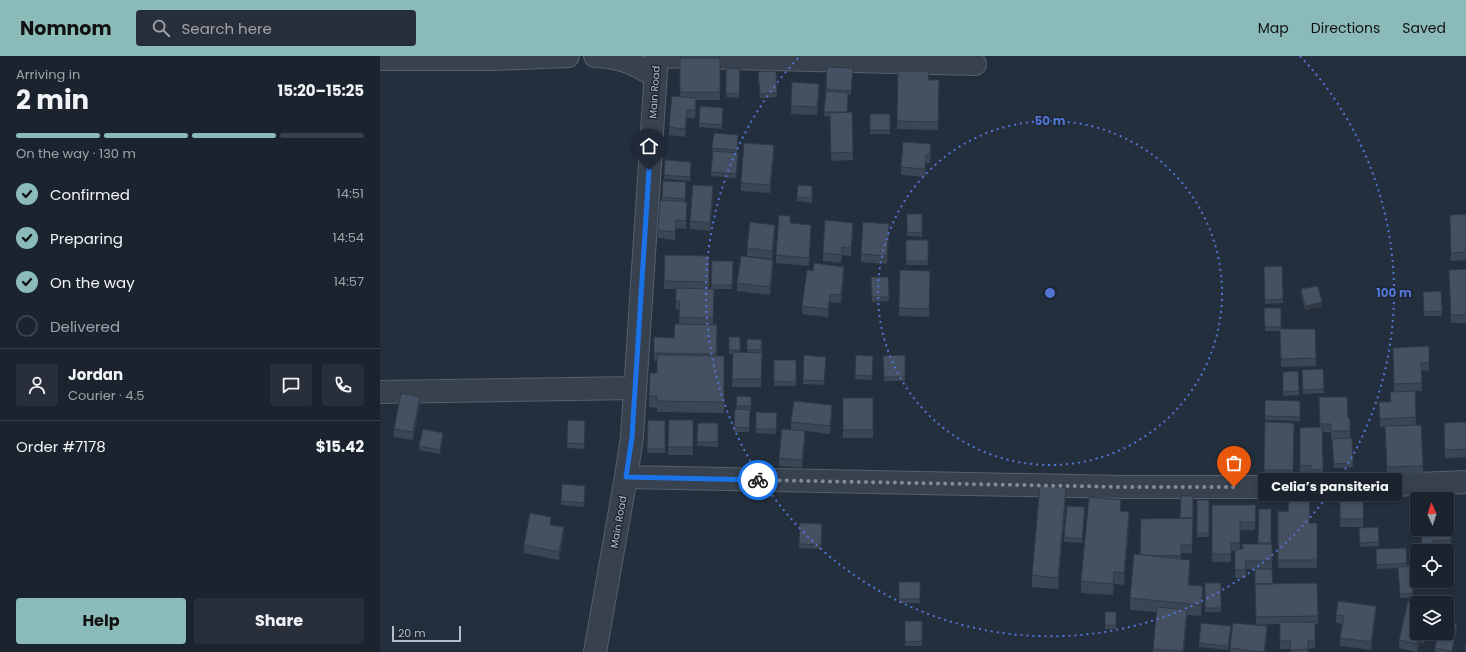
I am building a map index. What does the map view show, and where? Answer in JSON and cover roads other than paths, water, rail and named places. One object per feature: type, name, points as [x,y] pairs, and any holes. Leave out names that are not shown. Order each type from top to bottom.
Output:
[{"type":"street","points":[[380,59],[494,59],[568,56]]},
{"type":"street","points":[[595,56],[612,57],[635,64],[975,64]]},
{"type":"street","name":"Main Road","points":[[595,652],[632,437],[656,63]]},
{"type":"street","points":[[380,392],[636,388]]},
{"type":"street","points":[[626,477],[1123,487],[1345,487],[1466,482]]},
{"type":"place","name":"Celia’s pansiteria","points":[[1234,487]]}]
